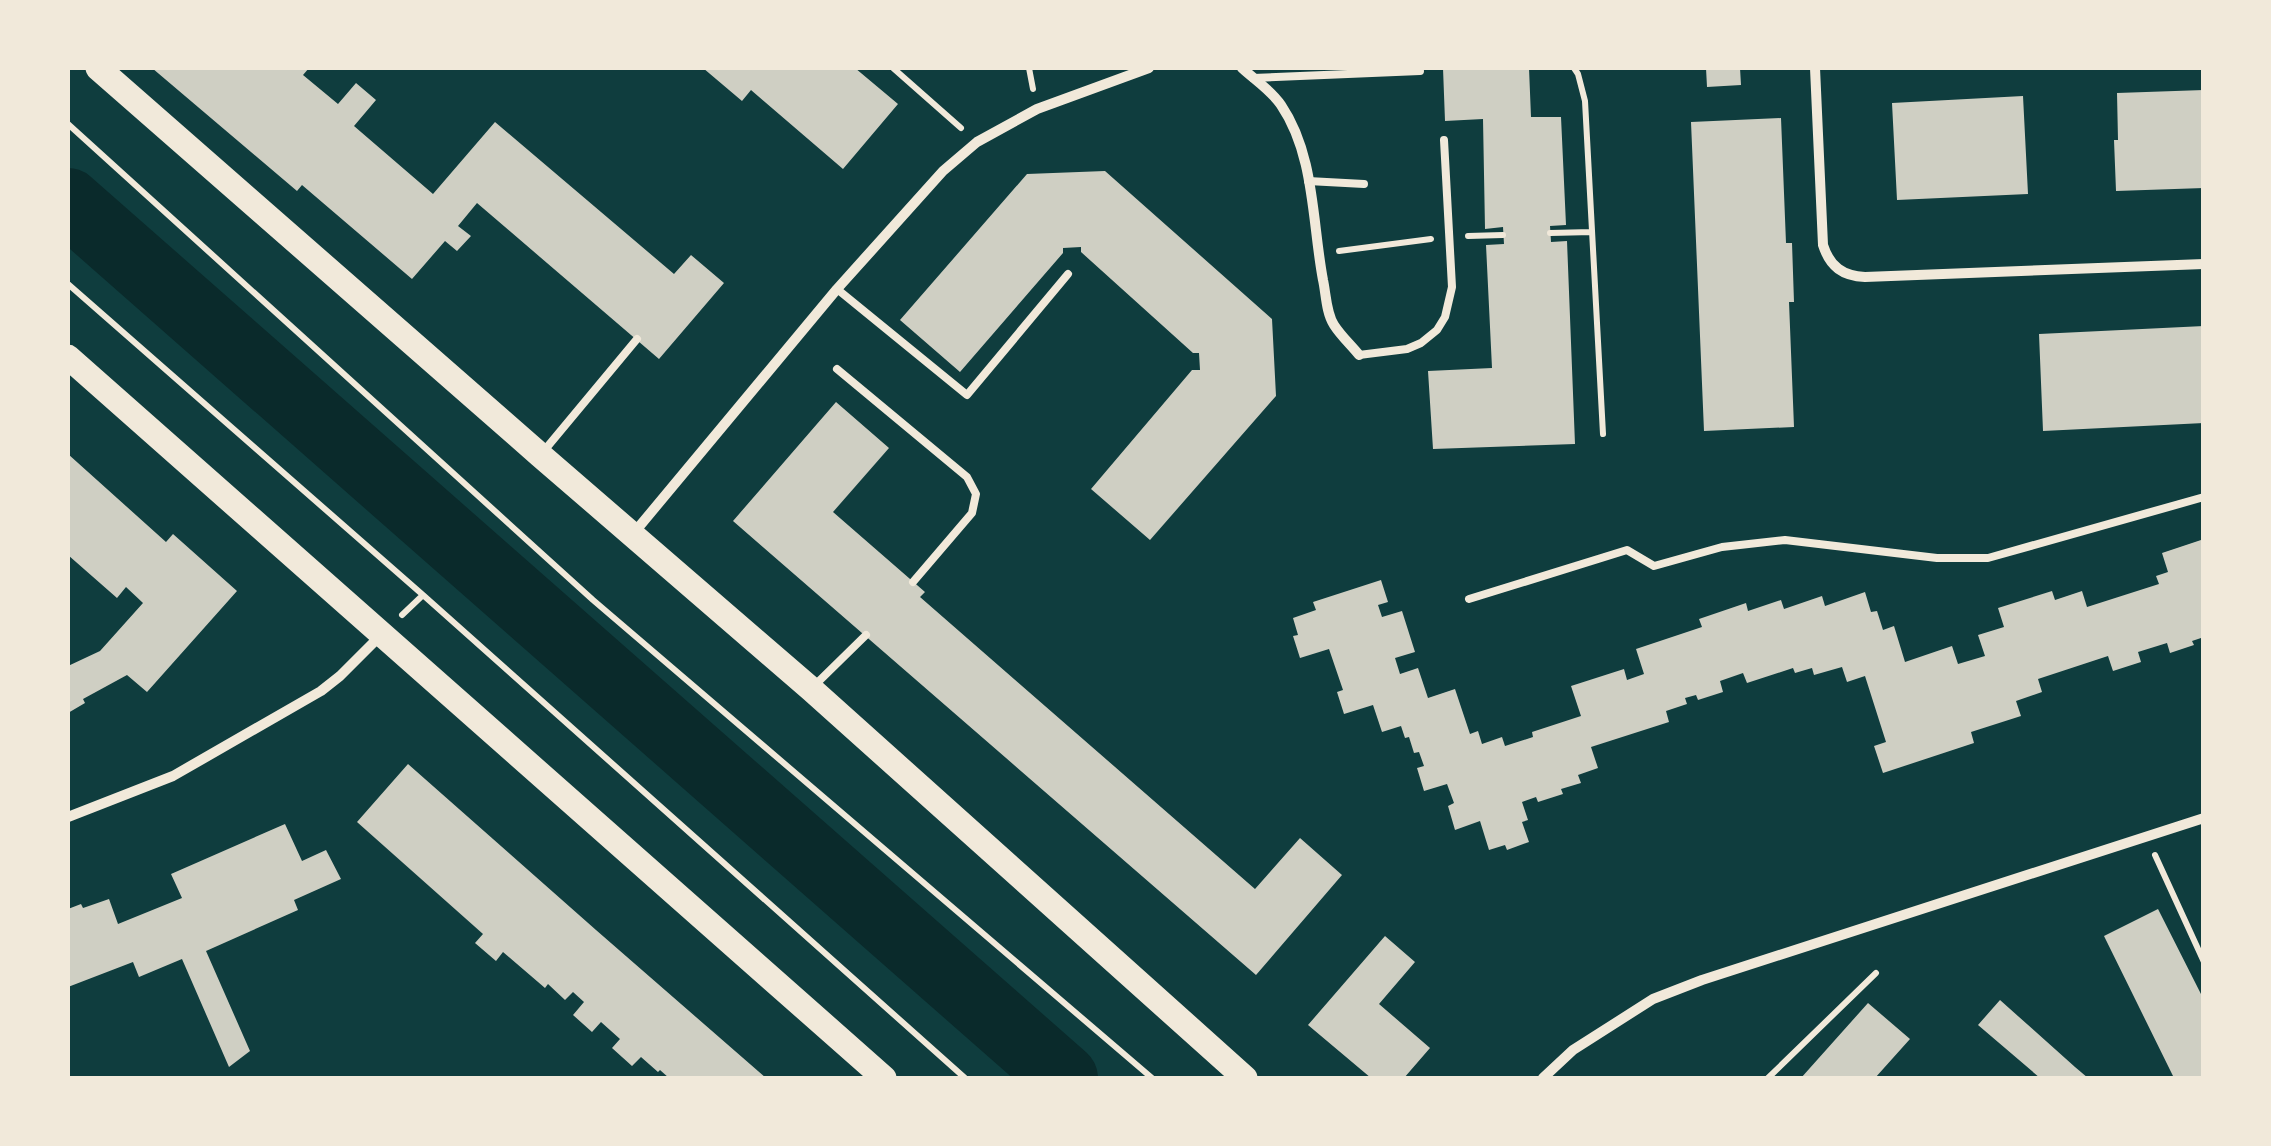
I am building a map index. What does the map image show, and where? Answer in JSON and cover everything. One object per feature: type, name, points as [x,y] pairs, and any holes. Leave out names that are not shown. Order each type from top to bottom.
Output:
[{"type":"main road","points":[[98,68],[811,688],[1245,1078]]},
{"type":"main road","points":[[68,357],[884,1078]]},
{"type":"street","points":[[632,535],[837,290],[943,171],[977,142],[1038,110],[1150,68]]},
{"type":"street","points":[[1242,68],[1282,105],[1294,129],[1308,181],[1331,322],[1359,355]]},
{"type":"street","points":[[1815,68],[1823,245],[1826,256],[1844,274],[1865,277],[2204,264]]},
{"type":"street","points":[[68,817],[173,776],[321,691],[382,633]]},
{"type":"street","points":[[1543,1078],[1572,1050],[1653,1000],[1702,980],[2204,818]]},
{"type":"lane","points":[[1253,78],[1420,70]]},
{"type":"lane","points":[[1359,355],[1407,350],[1421,343],[1437,330],[1449,306],[1452,287],[1444,140]]},
{"type":"lane","points":[[1308,181],[1364,184]]},
{"type":"lane","points":[[837,290],[967,395],[1068,274]]},
{"type":"lane","points":[[540,455],[637,340]]},
{"type":"lane","points":[[837,369],[967,477],[976,494],[972,513],[912,582]]},
{"type":"lane","points":[[1469,600],[1627,550],[1654,566],[1722,547],[1785,540],[1937,558],[1988,558],[2204,497]]},
{"type":"lane","points":[[811,688],[866,636]]},
{"type":"path","points":[[892,68],[977,142]]},
{"type":"path","points":[[1574,68],[1585,101],[1603,434]]},
{"type":"path","points":[[68,124],[594,600],[1152,1078]]},
{"type":"path","points":[[1550,233],[1592,232]]},
{"type":"path","points":[[1318,254],[1449,237],[1504,235]]},
{"type":"path","points":[[68,284],[965,1078]]},
{"type":"path","points":[[2146,836],[2204,962]]},
{"type":"path","points":[[1768,1078],[1876,973]]},
{"type":"building","points":[[152,68],[309,68],[303,75],[338,104],[356,83],[376,100],[354,126],[433,194],[495,122],[674,274],[691,255],[724,283],[659,359],[477,203],[458,226],[471,236],[457,251],[445,241],[412,279],[302,185],[297,191]]},
{"type":"building","points":[[703,68],[855,68],[898,104],[843,169],[751,90],[742,101]]},
{"type":"building","points":[[1443,68],[1529,68],[1531,117],[1561,117],[1566,225],[1550,226],[1551,242],[1567,241],[1575,444],[1433,449],[1428,371],[1492,368],[1486,245],[1504,244],[1503,227],[1485,229],[1483,119],[1445,121]]},
{"type":"building","points":[[1706,68],[1740,68],[1741,85],[1707,87]]},
{"type":"building","points":[[2204,90],[2204,188],[2116,191],[2117,93]]},
{"type":"building","points":[[2023,96],[2028,194],[1897,200],[1892,103]]},
{"type":"building","points":[[1781,118],[1786,243],[1792,243],[1794,302],[1789,302],[1794,427],[1704,431],[1691,122]]},
{"type":"building","points":[[1105,171],[1272,319],[1276,396],[1150,540],[1091,489],[1192,370],[1200,370],[1199,353],[1193,353],[1081,252],[1081,247],[1063,248],[1063,253],[960,372],[900,320],[1027,174]]},
{"type":"building","points":[[2204,326],[2204,423],[2043,431],[2039,334]]},
{"type":"building","points":[[836,402],[889,448],[833,512],[925,592],[920,597],[1255,889],[1300,838],[1342,875],[1256,975],[733,521]]},
{"type":"building","points":[[68,454],[166,542],[173,534],[237,591],[147,692],[127,675],[83,699],[85,703],[68,713],[68,666],[100,651],[143,603],[126,587],[117,598],[68,555]]},
{"type":"building","points":[[2204,539],[2204,637],[2192,641],[2194,645],[2170,653],[2167,643],[2138,652],[2141,662],[2113,671],[2108,656],[2038,679],[2042,692],[2016,701],[2021,716],[1971,732],[1974,743],[1883,773],[1874,746],[1886,742],[1865,676],[1847,682],[1842,667],[1814,675],[1812,668],[1795,673],[1793,668],[1747,683],[1743,673],[1720,681],[1723,692],[1698,700],[1696,695],[1685,698],[1687,704],[1666,711],[1669,722],[1591,747],[1598,768],[1578,775],[1581,783],[1561,789],[1563,794],[1538,802],[1536,797],[1522,802],[1528,820],[1522,822],[1529,842],[1507,850],[1505,845],[1489,850],[1480,821],[1455,830],[1448,806],[1454,803],[1447,784],[1424,791],[1417,768],[1424,766],[1401,726],[1382,732],[1373,705],[1344,714],[1337,692],[1343,690],[1329,649],[1300,658],[1293,636],[1298,635],[1293,618],[1316,610],[1313,602],[1381,580],[1388,602],[1378,605],[1382,617],[1402,611],[1415,652],[1395,658],[1400,674],[1418,668],[1428,698],[1455,689],[1470,734],[1478,731],[1482,744],[1502,737],[1505,746],[1533,737],[1532,732],[1581,716],[1571,686],[1624,669],[1627,680],[1644,674],[1636,649],[1702,627],[1699,619],[1746,603],[1748,611],[1781,600],[1784,609],[1822,596],[1825,606],[1865,592],[1871,612],[1877,611],[1883,630],[1894,626],[1905,662],[1952,646],[1958,664],[1985,656],[1978,635],[2004,627],[1998,608],[2052,591],[2055,600],[2082,591],[2087,607],[2159,584],[2156,576],[2168,572],[2162,553]]},
{"type":"building","points":[[408,764],[766,1078],[669,1078],[641,1057],[632,1066],[612,1048],[620,1039],[601,1022],[592,1032],[573,1015],[584,1002],[573,992],[565,1000],[503,952],[496,961],[475,943],[483,934],[357,822]]},
{"type":"building","points":[[285,824],[302,861],[326,850],[341,879],[294,900],[298,910],[206,951],[250,1051],[229,1067],[182,959],[139,977],[133,962],[68,987],[68,909],[109,899],[118,924],[182,898],[171,874]]},
{"type":"building","points":[[2158,909],[2204,1000],[2204,1078],[2174,1078],[2104,936]]},
{"type":"building","points":[[1385,936],[1415,962],[1379,1004],[1430,1048],[1404,1078],[1371,1078],[1308,1025]]},
{"type":"building","points":[[2000,1000],[2088,1078],[2040,1078],[1978,1025]]},
{"type":"building","points":[[1868,1003],[1910,1039],[1875,1078],[1801,1078]]},
{"type":"waterway","points":[[68,202],[1064,1078]]}]
